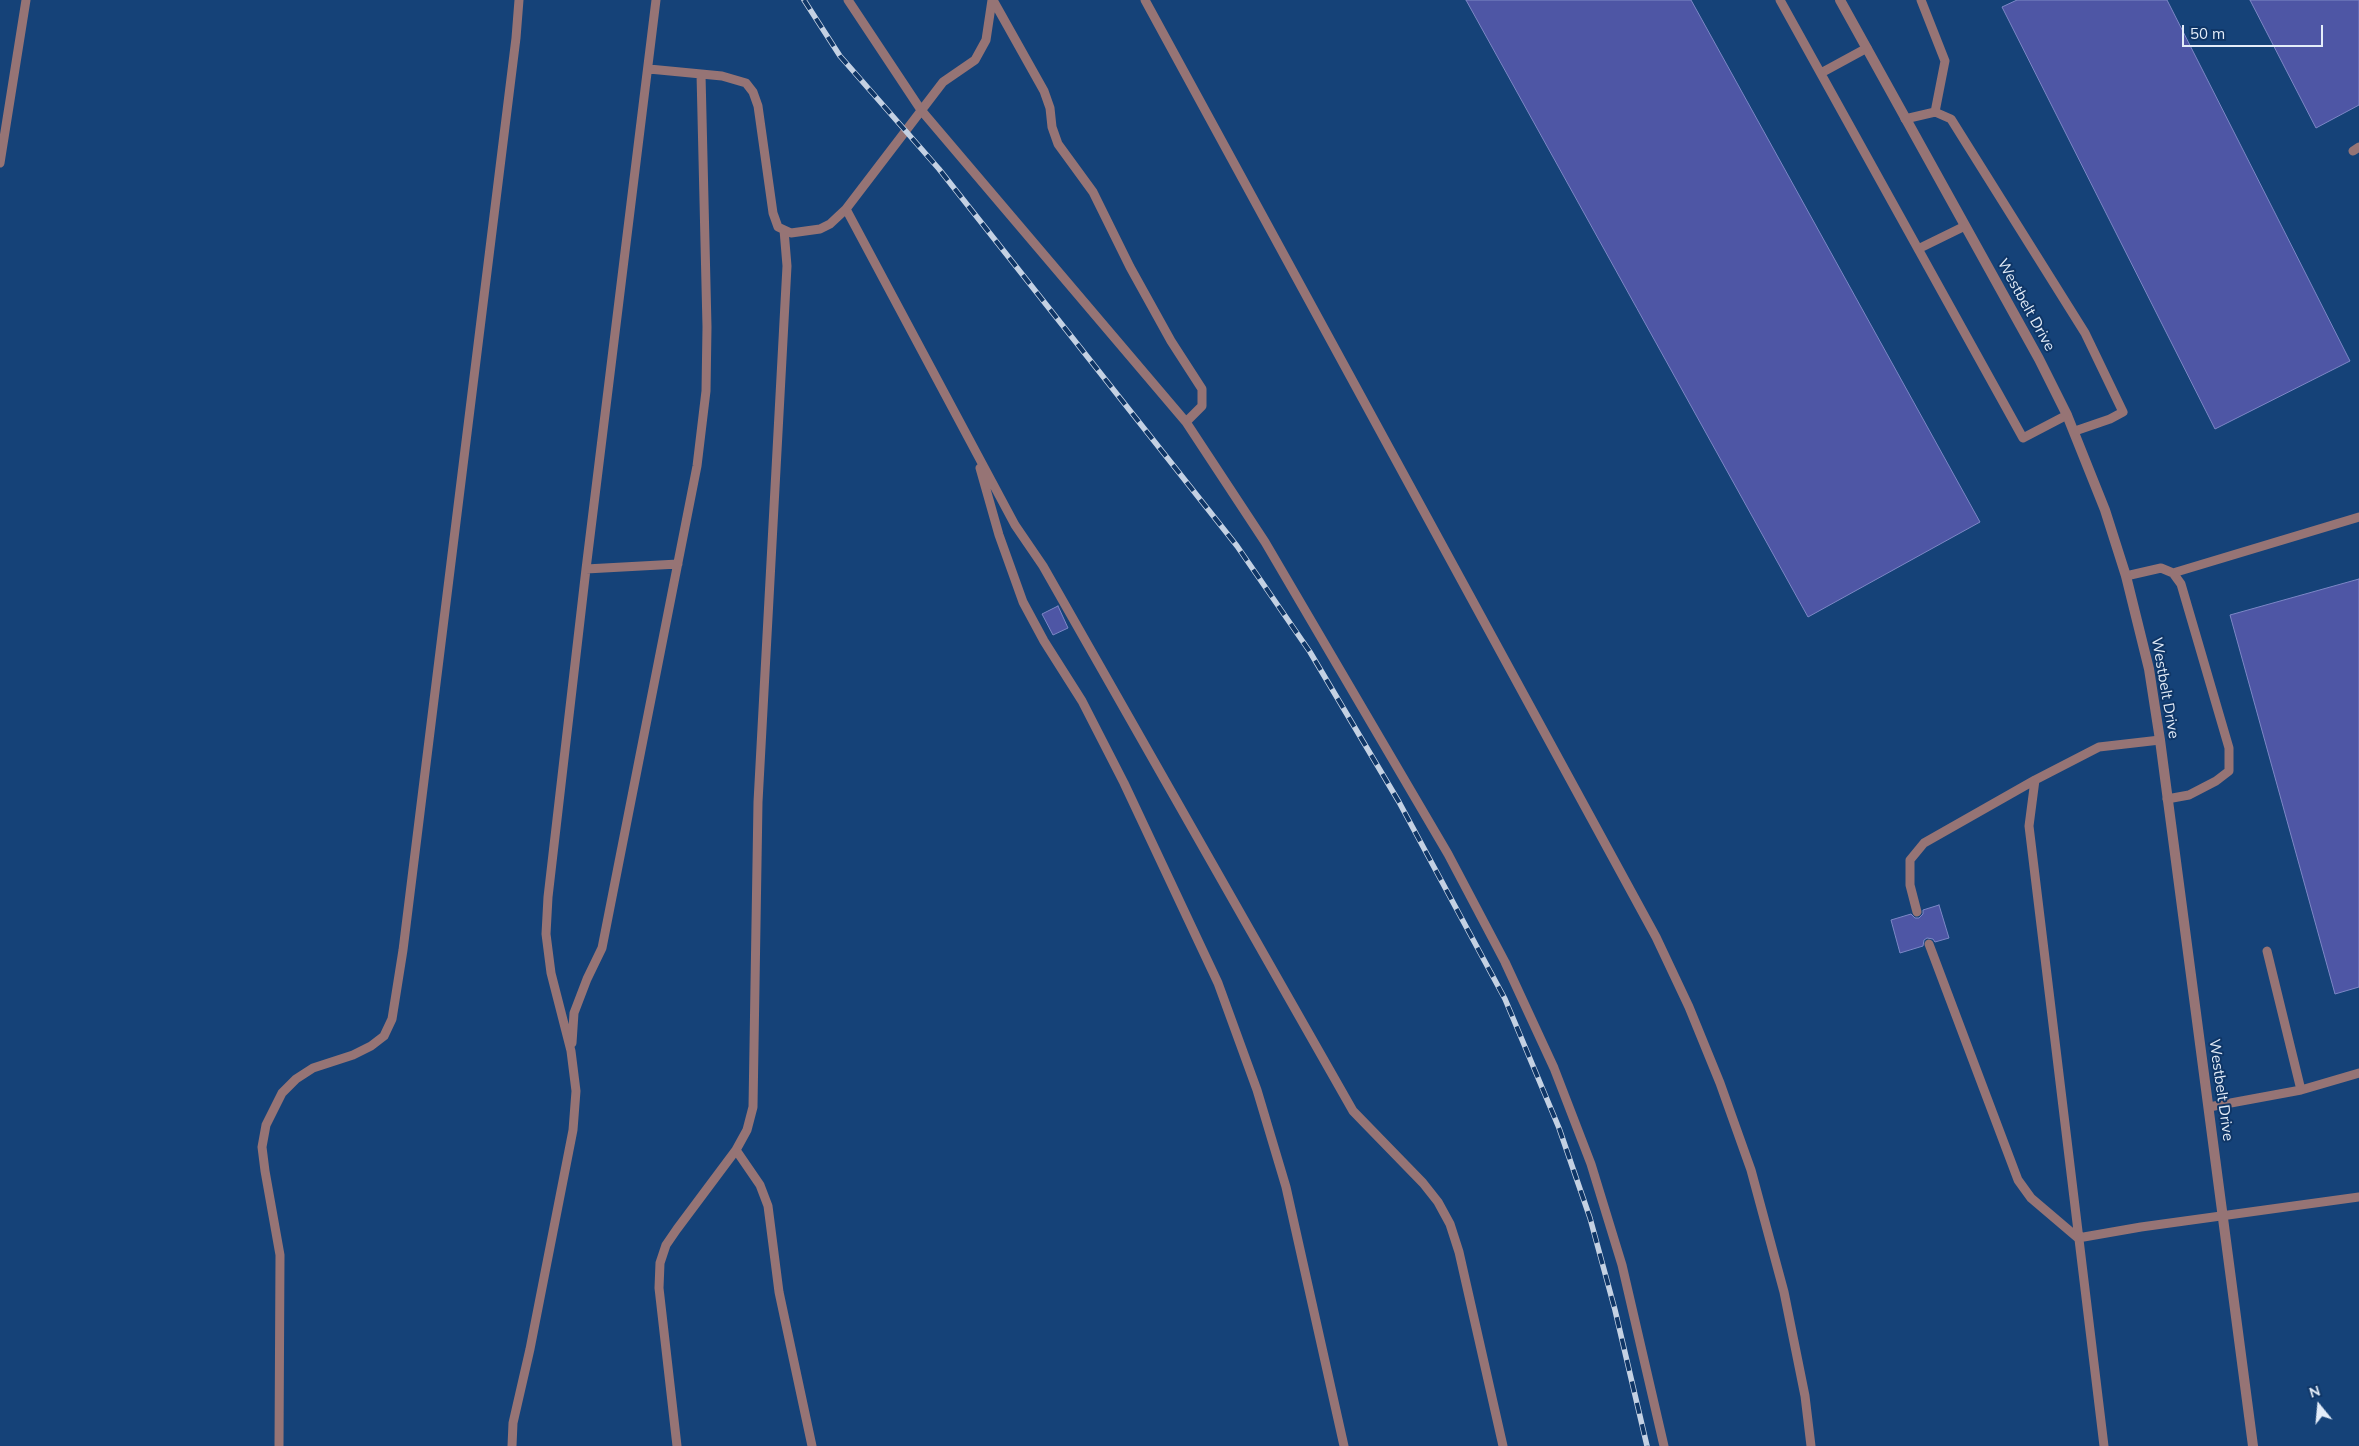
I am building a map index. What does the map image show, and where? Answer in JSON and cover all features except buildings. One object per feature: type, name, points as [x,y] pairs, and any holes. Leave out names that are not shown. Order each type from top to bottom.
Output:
[{"type":"street","name":"Westbelt Drive","points":[[1840,0],[2039,359],[2075,431],[2105,510],[2126,576],[2149,669],[2160,740],[2253,1446]]},
{"type":"lane","points":[[0,163],[26,0]]},
{"type":"lane","points":[[279,1446],[280,1255],[265,1171],[262,1147],[264,1132],[273,1108],[282,1093],[296,1079],[313,1068],[353,1055],[371,1046],[384,1036],[392,1019],[403,950],[515,48],[518,0]]},
{"type":"lane","points":[[512,1446],[512,1423],[530,1349],[573,1130],[576,1091],[571,1051],[552,973],[546,934],[548,897],[586,568],[656,0]]},
{"type":"lane","points":[[848,0],[921,110],[1186,422],[1276,560],[1448,854],[1505,962],[1554,1068],[1591,1164],[1622,1265],[1664,1446]]},
{"type":"lane","points":[[649,69],[736,78],[746,83],[753,92],[758,106],[772,213],[778,227],[791,233],[820,229],[830,224],[846,209],[943,82],[965,69],[982,51],[986,40],[993,0]]},
{"type":"lane","points":[[993,0],[1044,91],[1058,144],[1093,192],[1112,233],[1171,341],[1198,381],[1203,397],[1202,406],[1186,422]]},
{"type":"lane","points":[[1145,0],[1656,937],[1689,1007],[1720,1083],[1751,1170],[1784,1292],[1805,1396],[1811,1446]]},
{"type":"lane","points":[[1780,0],[2024,438],[2067,415]]},
{"type":"lane","points":[[1921,0],[1945,61],[1935,112]]},
{"type":"lane","points":[[1821,73],[1866,48]]},
{"type":"lane","points":[[571,1051],[574,1013],[586,979],[602,948],[697,466],[706,391],[701,74]]},
{"type":"lane","points":[[1905,118],[1935,112],[1951,119],[2084,333],[2123,412],[2110,419],[2075,431]]},
{"type":"lane","points":[[846,209],[1014,525],[1043,566],[1353,1111],[1423,1183],[1438,1202],[1450,1224],[1459,1252],[1503,1446]]},
{"type":"lane","points":[[1918,249],[1965,226]]},
{"type":"lane","points":[[677,1446],[659,1288],[660,1263],[666,1245],[676,1229],[736,1150],[747,1130],[753,1108],[758,802],[787,266],[784,230]]},
{"type":"lane","points":[[976,452],[999,535],[1023,602],[1044,641],[1082,701],[1124,783],[1218,983],[1257,1090],[1286,1187],[1344,1446]]},
{"type":"lane","points":[[2173,573],[2359,517]]},
{"type":"lane","points":[[586,568],[678,564]]},
{"type":"lane","points":[[2126,576],[2161,568],[2173,573],[2181,584],[2229,748],[2229,771],[2216,781],[2189,795],[2167,799]]},
{"type":"lane","points":[[1918,912],[1910,885],[1910,860],[1924,843],[2035,780],[2099,747],[2160,740]]},
{"type":"lane","points":[[2035,780],[2029,826],[2104,1446]]},
{"type":"lane","points":[[1929,944],[2018,1180],[2031,1198],[2078,1238],[2223,1215],[2359,1197]]},
{"type":"lane","points":[[2267,951],[2301,1090]]},
{"type":"lane","points":[[2209,1107],[2301,1090],[2359,1073]]},
{"type":"lane","points":[[736,1150],[760,1185],[768,1206],[779,1292],[812,1446]]},
{"type":"shaded area","points":[[0,0],[2359,0],[2359,1446],[0,1446]]},
{"type":"railway","points":[[804,0],[840,56],[939,169],[1237,546],[1310,652],[1399,802],[1505,999],[1559,1128],[1590,1218],[1615,1310],[1647,1446]]}]
